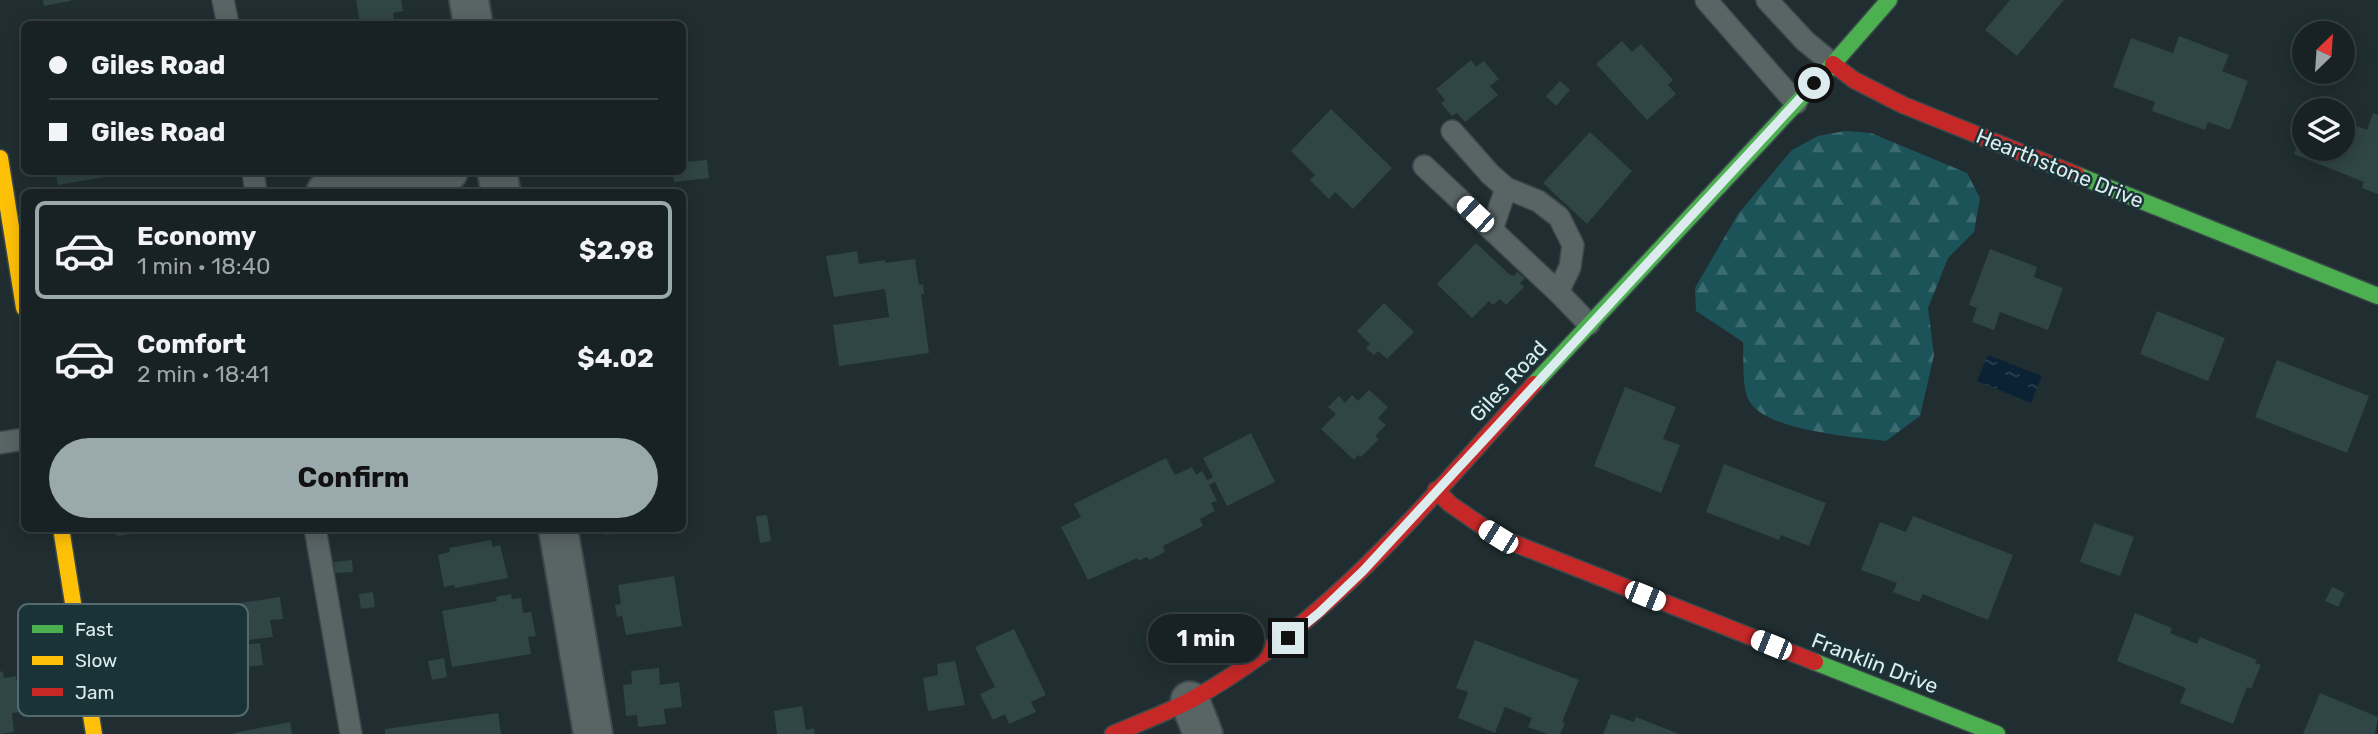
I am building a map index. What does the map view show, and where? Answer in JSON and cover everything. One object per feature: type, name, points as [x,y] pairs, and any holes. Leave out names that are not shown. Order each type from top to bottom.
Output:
[{"type":"street","points":[[469,0],[472,21]]},
{"type":"street","name":"Giles Road","points":[[1114,734],[1196,717],[1256,660],[1319,613],[1363,571],[1589,324],[1833,64],[1889,0]]},
{"type":"street","name":"Hearthstone Drive","points":[[1833,64],[1854,80],[1903,105],[2378,296]]},
{"type":"street","points":[[0,158],[19,244],[21,272]]},
{"type":"street","points":[[344,189],[430,175]]},
{"type":"street","name":"Franklin Drive","points":[[1436,490],[1478,525],[1498,537],[1997,734]]},
{"type":"street","points":[[62,532],[73,604]]},
{"type":"street","points":[[559,532],[593,734]]},
{"type":"street","points":[[91,716],[94,734]]},
{"type":"lane","points":[[223,0],[227,21]]},
{"type":"lane","points":[[1706,0],[1796,103]]},
{"type":"lane","name":"Hearthstone Drive","points":[[1767,0],[1805,41],[1833,64]]},
{"type":"lane","points":[[1452,131],[1506,188],[1538,201],[1559,216],[1573,245],[1570,267],[1558,292]]},
{"type":"lane","points":[[1424,166],[1589,324]]},
{"type":"lane","points":[[1492,230],[1506,188]]},
{"type":"lane","points":[[0,296],[21,300]]},
{"type":"lane","points":[[0,443],[21,440]]},
{"type":"lane","points":[[316,532],[351,734]]},
{"type":"green space","points":[[1845,131],[1871,133],[1967,173],[1980,198],[1974,232],[1948,258],[1928,308],[1934,355],[1920,416],[1886,441],[1787,425],[1755,408],[1745,390],[1743,342],[1696,311],[1695,288],[1738,214],[1792,150],[1818,136]]},
{"type":"water","points":[[1988,355],[2042,376],[2031,403],[1977,381]]},
{"type":"building","points":[[43,0],[70,0],[70,1],[44,6]]},
{"type":"building","points":[[356,0],[401,0],[403,11],[393,13],[394,21],[360,21]]},
{"type":"building","points":[[2010,0],[2064,0],[2017,56],[1985,30]]},
{"type":"building","points":[[2179,36],[2229,55],[2222,71],[2248,81],[2230,130],[2208,122],[2205,130],[2152,111],[2155,102],[2113,87],[2131,38],[2173,53]]},
{"type":"building","points":[[1622,41],[1632,52],[1641,44],[1673,80],[1668,85],[1676,94],[1647,120],[1596,64]]},
{"type":"building","points":[[1471,60],[1476,67],[1484,61],[1499,79],[1490,86],[1498,95],[1465,122],[1457,113],[1452,116],[1441,103],[1445,100],[1436,89]]},
{"type":"building","points":[[1560,81],[1570,90],[1556,106],[1546,96]]},
{"type":"building","points":[[1331,109],[1392,168],[1353,209],[1335,192],[1329,199],[1310,180],[1315,175],[1291,151]]},
{"type":"building","points":[[2373,113],[2378,115],[2378,194],[2362,188],[2364,182],[2312,161],[2355,161],[2355,126],[2367,130]]},
{"type":"building","points":[[1590,132],[1632,171],[1587,224],[1543,183]]},
{"type":"building","points":[[707,160],[709,178],[674,182],[673,175],[686,175],[686,162]]},
{"type":"building","points":[[56,175],[110,175],[110,176],[58,185]]},
{"type":"building","points":[[1476,243],[1509,274],[1514,276],[1517,272],[1525,278],[1520,283],[1524,287],[1506,305],[1500,299],[1493,305],[1489,301],[1472,318],[1437,284]]},
{"type":"building","points":[[1990,249],[2037,267],[2034,277],[2063,288],[2048,330],[2000,312],[1994,330],[1972,322],[1977,308],[1969,305]]},
{"type":"building","points":[[857,251],[859,264],[915,259],[919,285],[923,284],[924,294],[921,294],[929,353],[839,366],[833,325],[889,317],[885,289],[834,297],[826,256]]},
{"type":"building","points":[[1384,303],[1414,332],[1387,359],[1378,351],[1374,355],[1366,348],[1370,344],[1357,331]]},
{"type":"building","points":[[2157,311],[2225,338],[2208,381],[2140,354]]},
{"type":"building","points":[[2277,360],[2369,396],[2347,453],[2255,417]]},
{"type":"building","points":[[1625,387],[1676,407],[1663,439],[1680,445],[1661,493],[1594,466]]},
{"type":"building","points":[[1369,390],[1388,407],[1378,418],[1386,425],[1375,436],[1379,439],[1361,457],[1358,455],[1354,460],[1321,429],[1336,414],[1328,407],[1339,396],[1345,403],[1352,395],[1358,401]]},
{"type":"building","points":[[1251,433],[1275,482],[1227,506],[1215,482],[1209,485],[1217,501],[1211,503],[1215,511],[1200,519],[1203,526],[1163,546],[1165,552],[1149,560],[1147,557],[1138,561],[1137,558],[1088,580],[1061,527],[1081,517],[1074,504],[1166,458],[1175,475],[1192,467],[1196,475],[1202,471],[1207,480],[1213,477],[1203,458]]},
{"type":"building","points":[[1724,464],[1826,503],[1809,546],[1781,535],[1779,540],[1706,512]]},
{"type":"building","points":[[767,515],[771,541],[760,543],[756,516]]},
{"type":"building","points":[[1913,516],[2013,555],[1988,620],[1923,594],[1919,602],[1893,592],[1897,583],[1861,570],[1880,522],[1906,532]]},
{"type":"building","points":[[2094,523],[2134,537],[2120,576],[2080,562]]},
{"type":"building","points":[[116,532],[146,532],[117,536]]},
{"type":"building","points":[[491,540],[493,547],[500,545],[508,578],[455,588],[454,585],[444,587],[438,555],[450,552],[449,548]]},
{"type":"building","points":[[352,560],[353,572],[335,573],[334,562]]},
{"type":"building","points":[[674,576],[682,626],[626,635],[622,616],[617,617],[615,605],[621,604],[618,585]]},
{"type":"building","points":[[2332,587],[2345,593],[2338,607],[2325,601]]},
{"type":"building","points":[[373,592],[375,607],[361,609],[359,594]]},
{"type":"building","points":[[511,594],[512,599],[521,598],[523,613],[531,612],[536,636],[528,637],[531,654],[452,667],[442,611],[497,601],[496,597]]},
{"type":"building","points":[[280,597],[283,619],[270,620],[273,637],[248,640],[248,604],[240,603]]},
{"type":"building","points":[[2135,613],[2172,628],[2170,633],[2197,644],[2200,637],[2257,660],[2255,663],[2261,665],[2251,689],[2247,687],[2233,724],[2180,703],[2186,688],[2117,661]]},
{"type":"building","points":[[1014,629],[1046,695],[1031,702],[1036,712],[1009,724],[1005,714],[993,720],[980,694],[995,687],[975,647]]},
{"type":"building","points":[[1475,640],[1579,680],[1560,734],[1547,734],[1528,727],[1532,718],[1505,707],[1495,733],[1458,718],[1468,692],[1456,688]]},
{"type":"building","points":[[260,643],[263,665],[248,666],[248,644]]},
{"type":"building","points":[[444,658],[447,677],[432,680],[428,661]]},
{"type":"building","points":[[955,661],[965,705],[928,711],[923,678],[938,675],[937,664]]},
{"type":"building","points":[[659,668],[660,685],[679,682],[682,707],[664,709],[666,724],[638,727],[637,715],[626,716],[623,685],[632,684],[631,671]]},
{"type":"building","points":[[3,671],[4,678],[16,676],[18,712],[12,713],[14,732],[0,734],[0,672]]},
{"type":"building","points":[[2320,693],[2378,717],[2375,734],[2303,734]]},
{"type":"building","points":[[802,706],[806,730],[814,728],[815,734],[777,734],[774,711]]},
{"type":"building","points":[[498,713],[501,734],[385,734],[385,729]]},
{"type":"building","points":[[1611,714],[1634,722],[1636,717],[1679,734],[1603,734]]},
{"type":"building","points":[[290,722],[292,734],[234,734],[234,733]]},
{"type":"traffic: fast","points":[[1534,384],[1833,64],[1889,0]]},
{"type":"traffic: fast","points":[[2077,175],[2378,296]]},
{"type":"traffic: fast","points":[[1815,662],[1997,734]]},
{"type":"traffic: slow","points":[[0,158],[21,289]]},
{"type":"traffic: slow","points":[[62,532],[73,604]]},
{"type":"traffic: slow","points":[[91,716],[94,734]]},
{"type":"traffic: jam","points":[[1833,64],[1854,80],[1903,105],[2077,175]]},
{"type":"traffic: jam","points":[[1113,734],[1191,700],[1242,669],[1289,634],[1376,556],[1534,384]]},
{"type":"traffic: jam","points":[[1436,490],[1450,504],[1498,537],[1815,662]]},
{"type":"route","points":[[1288,638],[1363,571],[1814,83]]}]
